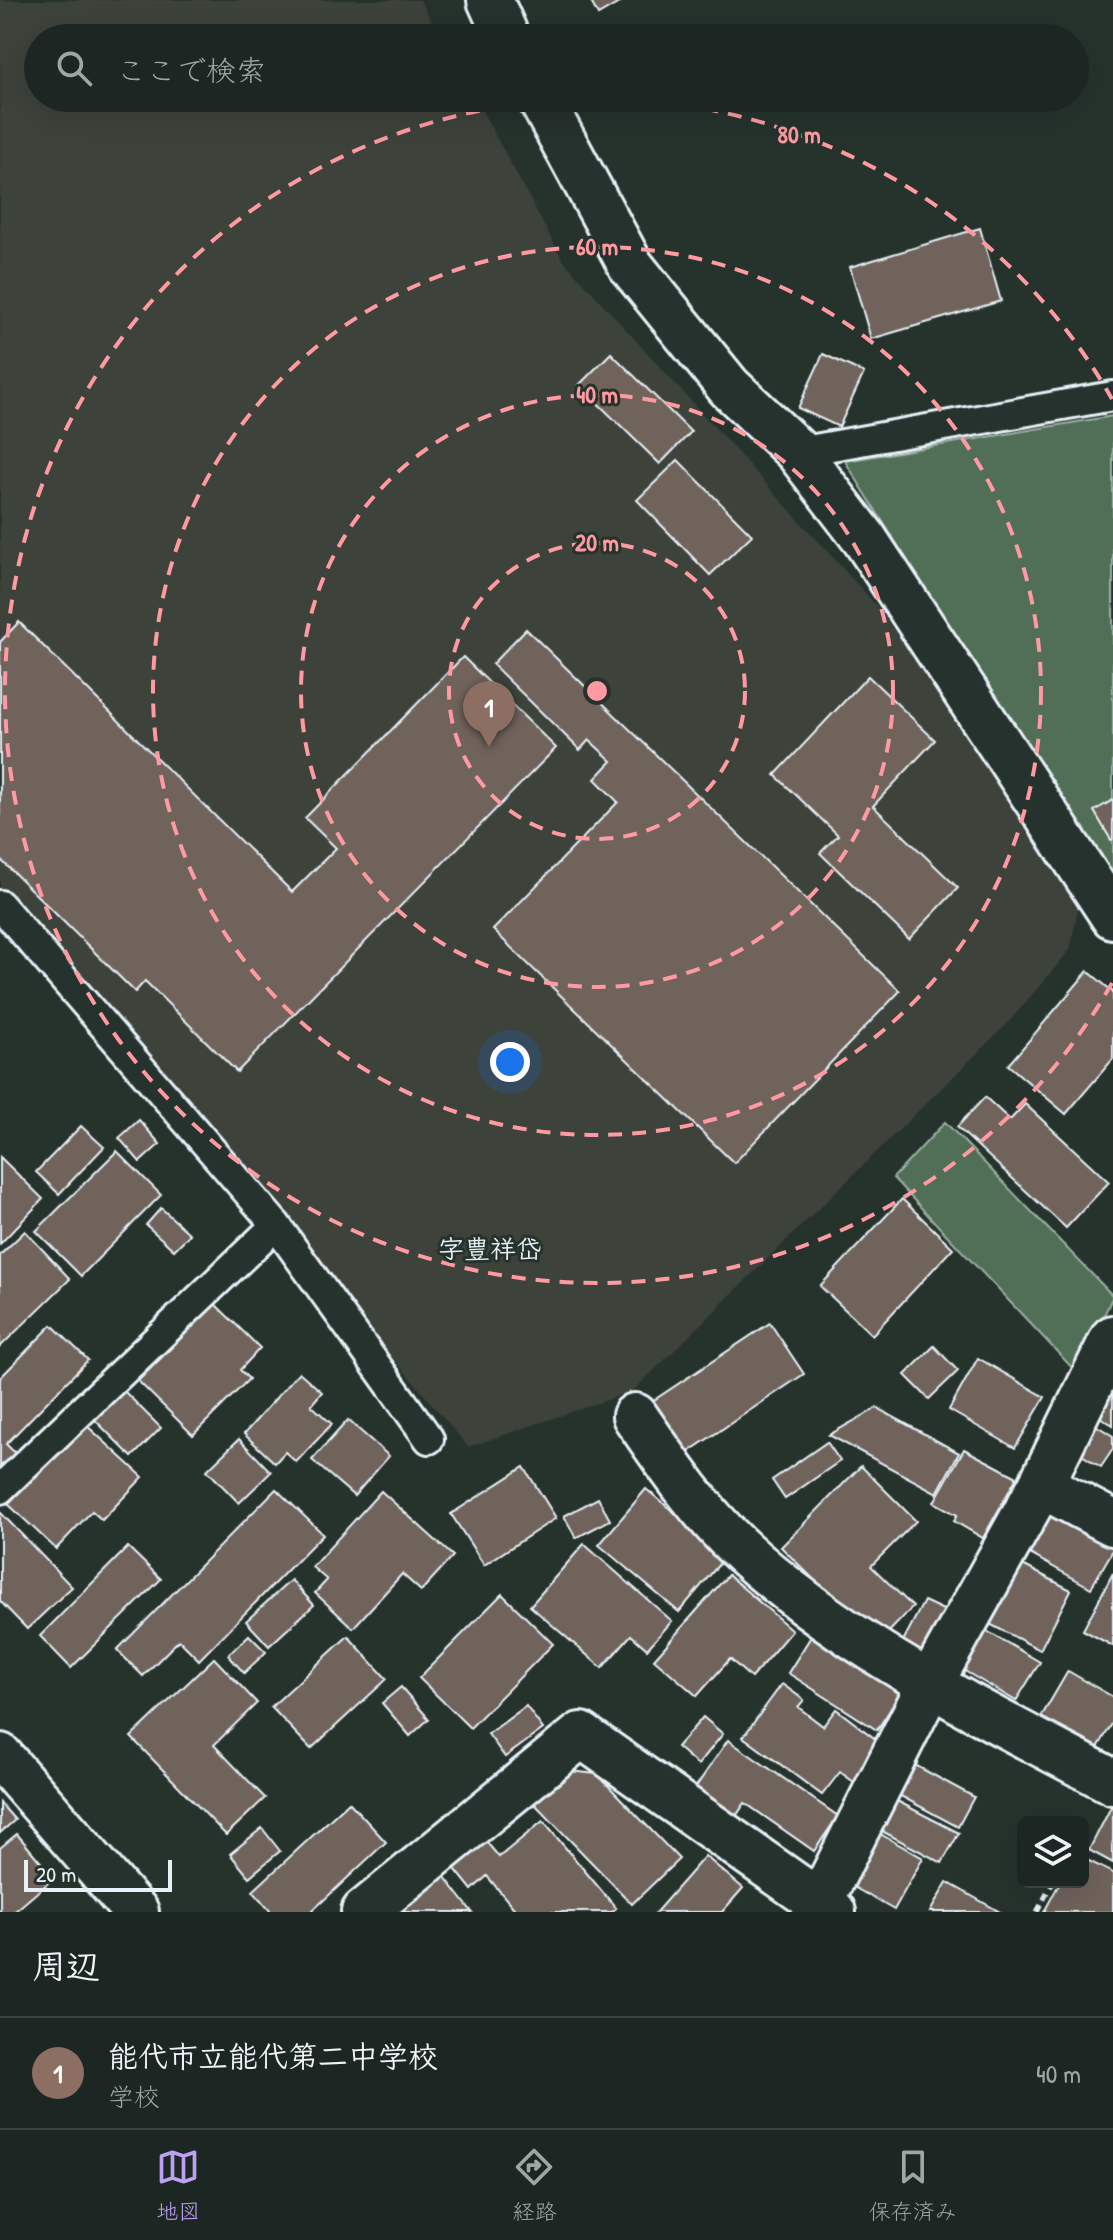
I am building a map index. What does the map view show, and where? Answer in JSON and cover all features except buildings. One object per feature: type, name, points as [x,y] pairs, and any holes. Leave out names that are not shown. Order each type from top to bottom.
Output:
[{"type":"street","points":[[490,0],[501,24]]},
{"type":"street","points":[[548,112],[631,266],[729,387],[798,452],[864,538],[1113,916]]},
{"type":"street","points":[[364,1912],[581,1735],[823,1910],[930,1684],[1041,1485],[1113,1338]]},
{"type":"street","points":[[635,1416],[676,1477],[735,1545],[832,1626],[930,1684],[1113,1782]]},
{"type":"street","points":[[1041,1485],[1113,1523]]},
{"type":"street","points":[[0,1756],[136,1912]]},
{"type":"lane","points":[[798,452],[1113,396]]},
{"type":"lane","points":[[0,905],[276,1225],[429,1439]]},
{"type":"lane","points":[[0,1489],[276,1225]]},
{"type":"path","points":[[1037,1912],[1050,1888]]},
{"type":"shaded area","points":[[0,0],[420,0],[433,24],[24,24],[24,112],[483,112],[563,260],[875,604],[1081,892],[1070,950],[1009,1022],[633,1391],[468,1447],[0,890]]},
{"type":"green space","points":[[1113,416],[1113,870],[1085,846],[845,461]]},
{"type":"green space","points":[[945,1122],[1113,1296],[1077,1373],[893,1178]]},
{"type":"place","name":"能代市立能代第二中学校","points":[[489,747]]},
{"type":"district","name":"字豊祥岱","points":[[490,1248]]}]
